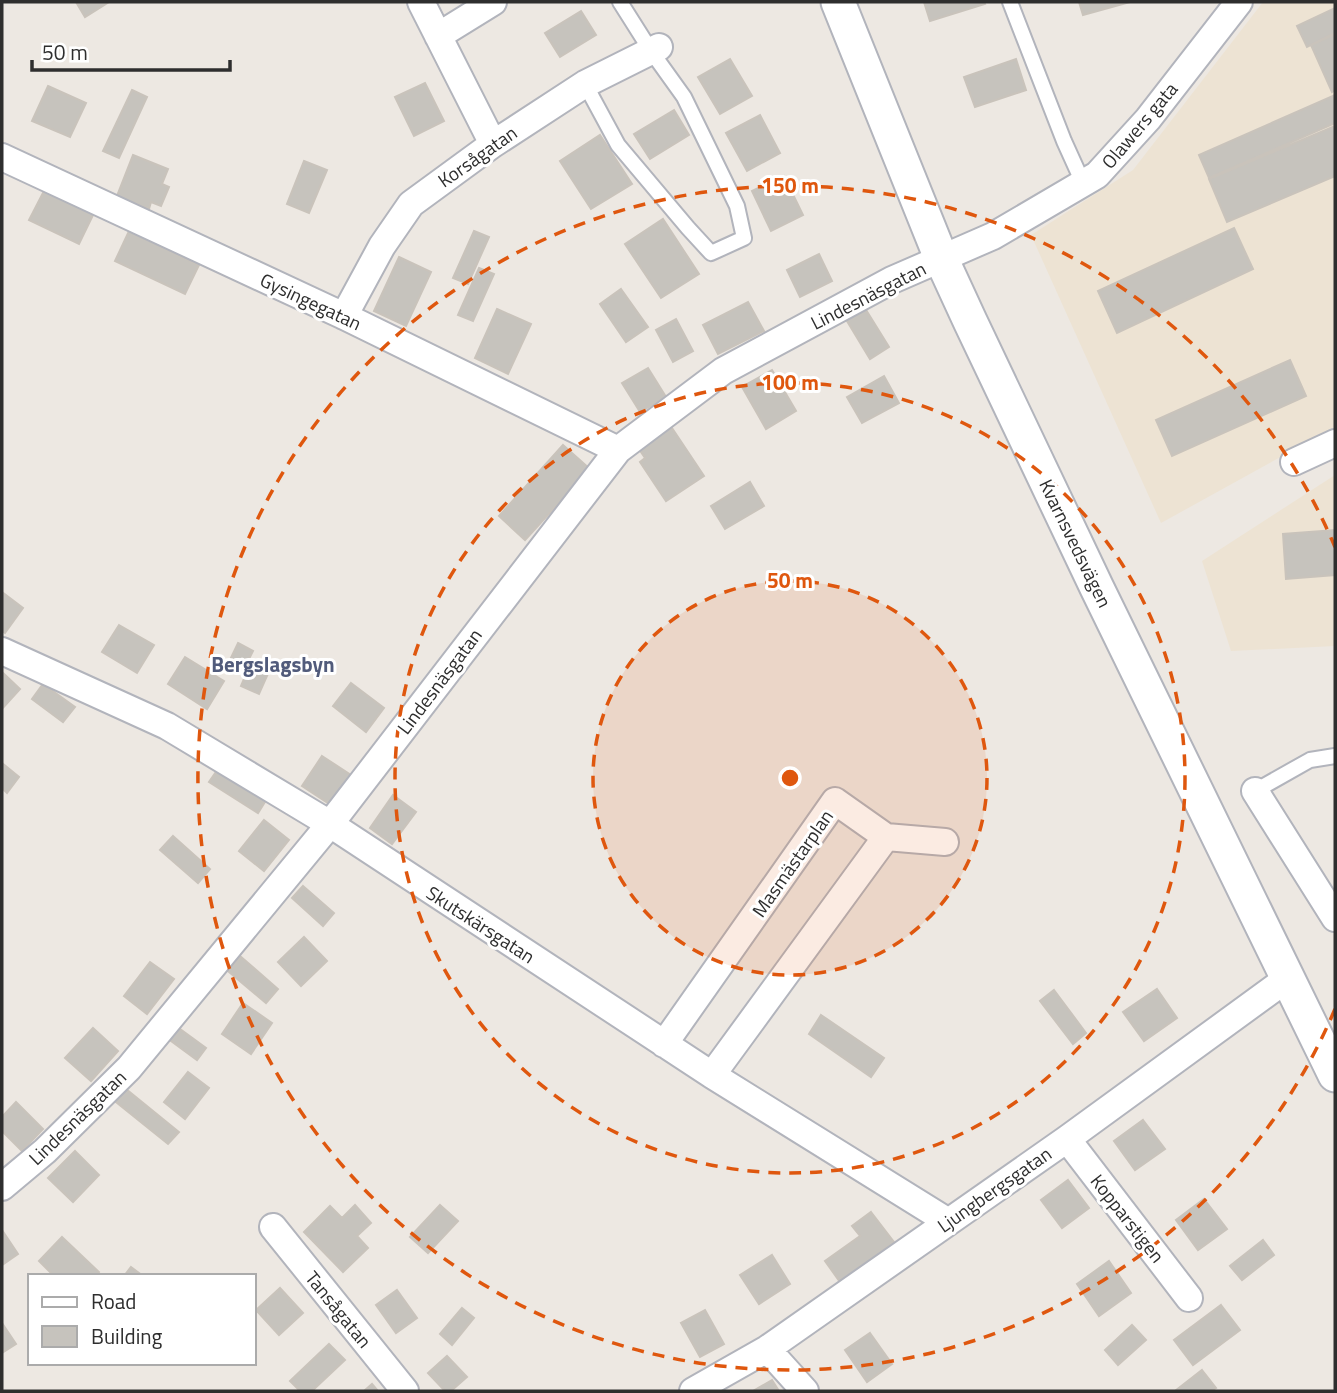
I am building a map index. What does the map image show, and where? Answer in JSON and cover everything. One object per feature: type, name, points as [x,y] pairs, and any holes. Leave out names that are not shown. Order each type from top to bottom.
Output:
[{"type":"street","points":[[421,2],[493,144]]},
{"type":"street","points":[[438,36],[493,2]]},
{"type":"street","name":"Kvarnsvedsvägen","points":[[838,2],[941,258],[1086,564],[1335,1075]]},
{"type":"street","name":"Olawers gata","points":[[941,258],[993,236],[1097,175],[1148,119],[1239,2]]},
{"type":"street","name":"Korsågatan","points":[[344,316],[382,246],[411,204],[493,144],[585,84],[655,49]]},
{"type":"street","name":"Gysingegatan","points":[[2,157],[344,316],[618,450]]},
{"type":"street","name":"Lindesnäsgatan","points":[[2,1187],[45,1151],[129,1068],[330,824],[618,450],[723,371],[892,280],[941,258]]},
{"type":"street","points":[[1294,462],[1335,443]]},
{"type":"street","name":"Skutskärsgatan","points":[[2,651],[167,726],[330,824],[712,1075],[947,1221]]},
{"type":"street","points":[[1255,791],[1335,918]]},
{"type":"street","name":"Masmästarplan","points":[[664,1044],[835,802],[886,837]]},
{"type":"street","points":[[712,1075],[886,837],[945,842]]},
{"type":"street","name":"Ljungbergsgatan","points":[[693,1391],[767,1349],[1067,1139],[1288,978]]},
{"type":"street","name":"Kopparstigen","points":[[1067,1139],[1189,1298]]},
{"type":"street","name":"Tansågatan","points":[[273,1227],[405,1391]]},
{"type":"street","points":[[767,1349],[805,1391]]},
{"type":"lane","points":[[585,84],[618,145],[711,253],[744,238],[737,206],[690,108],[655,49],[620,2]]},
{"type":"lane","points":[[1010,2],[1083,183]]},
{"type":"lane","points":[[1255,791],[1310,760],[1335,756]]},
{"type":"shaded area","points":[[1263,2],[1335,2],[1335,427],[1161,523],[1031,235],[1133,170]]},
{"type":"shaded area","points":[[1335,475],[1335,646],[1231,651],[1202,561]]},
{"type":"building","points":[[76,2],[109,2],[85,17]]},
{"type":"building","points":[[924,2],[984,2],[985,4],[930,21]]},
{"type":"building","points":[[1079,2],[1130,2],[1083,15]]},
{"type":"building","points":[[1335,8],[1335,33],[1307,47],[1297,26]]},
{"type":"building","points":[[581,11],[596,35],[560,57],[545,33]]},
{"type":"building","points":[[1335,34],[1335,90],[1332,92],[1311,45]]},
{"type":"building","points":[[730,59],[752,96],[720,114],[698,77]]},
{"type":"building","points":[[1016,59],[1026,90],[975,107],[964,77]]},
{"type":"building","points":[[425,83],[444,121],[414,136],[395,97]]},
{"type":"building","points":[[48,86],[86,103],[70,137],[32,121]]},
{"type":"building","points":[[132,90],[147,97],[119,158],[103,151]]},
{"type":"building","points":[[1335,95],[1335,123],[1209,178],[1199,155]]},
{"type":"building","points":[[674,110],[689,135],[650,159],[634,134]]},
{"type":"building","points":[[760,115],[780,153],[747,171],[726,133]]},
{"type":"building","points":[[1335,126],[1335,176],[1227,222],[1209,179]]},
{"type":"building","points":[[600,135],[632,184],[591,209],[560,161]]},
{"type":"building","points":[[133,155],[168,169],[162,184],[169,187],[161,206],[151,202],[149,209],[117,196]]},
{"type":"building","points":[[304,161],[327,170],[309,213],[287,204]]},
{"type":"building","points":[[784,176],[803,215],[771,231],[752,191]]},
{"type":"building","points":[[46,187],[95,211],[79,244],[29,220]]},
{"type":"building","points":[[663,219],[699,274],[661,298],[625,244]]},
{"type":"building","points":[[1234,228],[1253,269],[1117,333],[1098,291]]},
{"type":"building","points":[[129,231],[199,265],[185,294],[115,261]]},
{"type":"building","points":[[474,231],[489,237],[468,284],[453,278]]},
{"type":"building","points":[[819,254],[832,281],[800,297],[787,270]]},
{"type":"building","points":[[399,257],[431,272],[406,326],[374,311]]},
{"type":"building","points":[[479,268],[494,274],[473,321],[458,315]]},
{"type":"building","points":[[621,289],[648,327],[626,342],[600,304]]},
{"type":"building","points":[[748,302],[764,331],[718,354],[703,325]]},
{"type":"building","points":[[863,305],[889,347],[870,359],[844,316]]},
{"type":"building","points":[[497,309],[531,324],[508,374],[475,358]]},
{"type":"building","points":[[676,319],[693,351],[673,362],[656,330]]},
{"type":"building","points":[[1290,360],[1306,396],[1172,456],[1156,420]]},
{"type":"building","points":[[648,368],[666,397],[640,412],[622,383]]},
{"type":"building","points":[[772,370],[796,411],[766,429],[742,387]]},
{"type":"building","points":[[884,376],[899,403],[862,423],[847,397]]},
{"type":"building","points":[[670,425],[704,476],[666,501],[640,462],[645,458],[637,446]]},
{"type":"building","points":[[563,445],[590,469],[525,540],[499,516]]},
{"type":"building","points":[[750,482],[764,506],[725,529],[711,506]]},
{"type":"building","points":[[1335,530],[1335,575],[1286,579],[1283,534]]},
{"type":"building","points":[[2,592],[23,608],[5,633],[2,631]]},
{"type":"building","points":[[119,625],[154,645],[137,673],[102,652]]},
{"type":"building","points":[[238,643],[253,651],[243,671],[228,664]]},
{"type":"building","points":[[185,657],[224,681],[207,709],[168,684]]},
{"type":"building","points":[[251,662],[270,669],[259,694],[241,686]]},
{"type":"building","points":[[2,672],[20,689],[2,709]]},
{"type":"building","points":[[351,683],[384,708],[366,732],[333,706]]},
{"type":"building","points":[[43,684],[75,707],[63,722],[32,699]]},
{"type":"building","points":[[322,756],[351,775],[331,805],[302,786]]},
{"type":"building","points":[[2,763],[19,777],[7,793],[2,788]]},
{"type":"building","points":[[220,766],[268,797],[258,813],[209,782]]},
{"type":"building","points":[[393,795],[416,812],[392,844],[370,828]]},
{"type":"building","points":[[264,820],[289,840],[264,871],[239,851]]},
{"type":"building","points":[[173,836],[210,869],[198,883],[160,850]]},
{"type":"building","points":[[303,886],[334,913],[323,926],[292,898]]},
{"type":"building","points":[[304,937],[327,961],[301,986],[278,962]]},
{"type":"building","points":[[240,956],[278,989],[266,1003],[228,971]]},
{"type":"building","points":[[150,962],[174,979],[147,1014],[124,996]]},
{"type":"building","points":[[1157,989],[1177,1018],[1144,1041],[1123,1012]]},
{"type":"building","points":[[1054,990],[1086,1033],[1073,1044],[1040,1001]]},
{"type":"building","points":[[243,1003],[272,1023],[251,1054],[222,1034]]},
{"type":"building","points":[[821,1015],[884,1058],[871,1077],[809,1034]]},
{"type":"building","points":[[176,1026],[206,1048],[197,1060],[167,1038]]},
{"type":"building","points":[[93,1028],[118,1051],[91,1081],[65,1058]]},
{"type":"building","points":[[188,1072],[209,1088],[185,1119],[164,1102]]},
{"type":"building","points":[[126,1089],[179,1132],[168,1144],[116,1102]]},
{"type":"building","points":[[16,1102],[43,1129],[22,1151],[2,1131],[2,1117]]},
{"type":"building","points":[[1143,1120],[1165,1149],[1135,1170],[1114,1141]]},
{"type":"building","points":[[75,1151],[99,1175],[73,1202],[48,1178]]},
{"type":"building","points":[[1068,1180],[1089,1208],[1062,1228],[1041,1200]]},
{"type":"building","points":[[1204,1199],[1227,1229],[1198,1250],[1176,1220]]},
{"type":"building","points":[[355,1205],[371,1223],[357,1236],[368,1248],[343,1272],[304,1232],[330,1206],[342,1218]]},
{"type":"building","points":[[440,1205],[458,1221],[428,1253],[410,1237]]},
{"type":"building","points":[[871,1212],[894,1242],[840,1282],[825,1261],[860,1236],[852,1226]]},
{"type":"building","points":[[2,1230],[18,1254],[2,1265]]},
{"type":"building","points":[[62,1237],[99,1272],[52,1274],[39,1261]]},
{"type":"building","points":[[1263,1240],[1274,1255],[1242,1280],[1230,1266]]},
{"type":"building","points":[[772,1255],[790,1284],[759,1304],[740,1275]]},
{"type":"building","points":[[1109,1261],[1131,1293],[1099,1316],[1077,1284]]},
{"type":"building","points":[[131,1267],[140,1274],[126,1274]]},
{"type":"building","points":[[280,1288],[303,1313],[279,1335],[256,1310]]},
{"type":"building","points":[[397,1290],[417,1318],[396,1333],[376,1305]]},
{"type":"building","points":[[1221,1305],[1240,1330],[1193,1365],[1174,1340]]},
{"type":"building","points":[[462,1308],[474,1318],[452,1345],[440,1334]]},
{"type":"building","points":[[705,1310],[724,1344],[700,1357],[681,1323]]},
{"type":"building","points":[[2,1323],[16,1344],[2,1353]]},
{"type":"building","points":[[1132,1325],[1146,1340],[1118,1365],[1105,1350]]},
{"type":"building","points":[[870,1333],[892,1364],[867,1382],[845,1350]]},
{"type":"building","points":[[329,1344],[345,1360],[312,1391],[300,1391],[290,1381]]},
{"type":"building","points":[[447,1356],[467,1377],[451,1391],[445,1391],[428,1373]]},
{"type":"building","points":[[1202,1370],[1216,1388],[1211,1391],[1175,1391]]},
{"type":"building","points":[[772,1380],[779,1391],[753,1391]]},
{"type":"building","points":[[372,1384],[378,1391],[364,1391]]},
{"type":"district","name":"Bergslagsbyn","points":[[273,664]]}]
